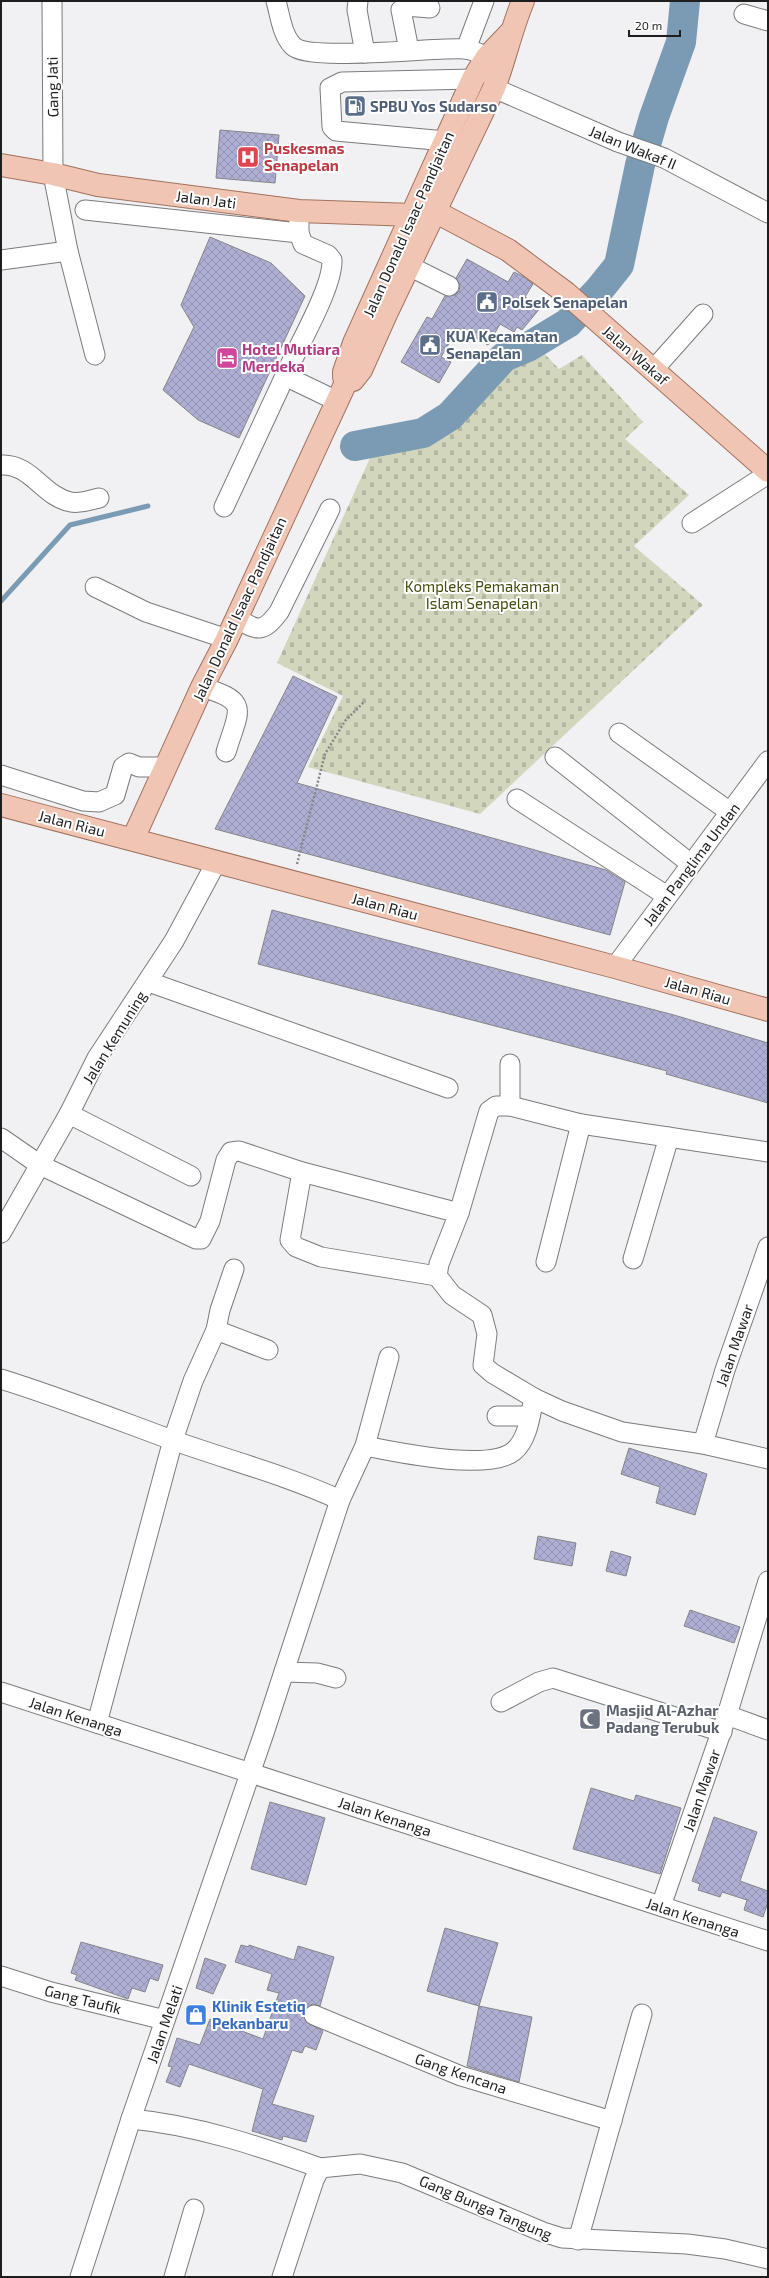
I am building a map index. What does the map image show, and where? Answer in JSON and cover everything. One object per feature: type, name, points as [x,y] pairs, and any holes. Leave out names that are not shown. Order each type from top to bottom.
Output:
[{"type":"main road","name":"Jalan Donald Isaac Pandjaitan","points":[[347,380],[353,380],[361,370],[494,88],[504,60],[510,33],[523,1]]},
{"type":"main road","name":"Jalan Donald Isaac Pandjaitan","points":[[347,380],[344,377],[344,372],[354,343],[414,215],[473,79],[487,57],[510,33]]},
{"type":"main road","name":"Jalan Jati","points":[[1,165],[53,174],[98,185],[299,211],[414,215]]},
{"type":"main road","name":"Jalan Wakaf","points":[[436,212],[508,250],[566,293],[654,369],[768,473]]},
{"type":"main road","name":"Jalan Donald Isaac Pandjaitan","points":[[133,839],[202,687],[227,639],[347,380]]},
{"type":"main road","name":"Jalan Riau","points":[[1,805],[615,967],[768,1010]]},
{"type":"street","name":"Gang Jati","points":[[52,1],[53,174],[68,251],[95,355]]},
{"type":"street","points":[[276,1],[286,39],[294,48],[304,52],[365,53],[409,50],[466,49],[487,57]]},
{"type":"street","points":[[358,1],[357,10],[365,53]]},
{"type":"street","points":[[466,49],[484,1]]},
{"type":"street","points":[[409,50],[401,10],[406,6],[430,8]]},
{"type":"street","points":[[744,14],[768,21]]},
{"type":"street","points":[[446,141],[336,131],[332,127],[330,88],[342,82],[473,79]]},
{"type":"street","name":"Jalan Wakaf II","points":[[494,88],[618,142],[664,158],[768,212]]},
{"type":"street","points":[[85,210],[299,234]]},
{"type":"street","points":[[224,507],[327,287],[332,270],[332,260],[328,255],[303,244],[299,234],[299,211]]},
{"type":"street","points":[[1,260],[68,251]]},
{"type":"street","points":[[409,266],[449,286]]},
{"type":"street","points":[[654,369],[703,314]]},
{"type":"street","points":[[285,376],[337,401]]},
{"type":"street","points":[[1,464],[18,467],[32,475],[47,491],[61,499],[73,503],[99,498]]},
{"type":"street","points":[[692,523],[768,473]]},
{"type":"street","points":[[236,617],[252,628],[263,628],[271,621],[278,612],[330,509]]},
{"type":"street","points":[[95,587],[146,612],[227,639]]},
{"type":"street","points":[[202,687],[225,694],[234,700],[238,706],[237,717],[226,752]]},
{"type":"street","points":[[619,732],[730,812]]},
{"type":"street","points":[[556,757],[691,864]]},
{"type":"street","name":"Jalan Panglima Undan","points":[[615,967],[768,761]]},
{"type":"street","points":[[1,775],[83,801],[99,802],[115,795],[123,768],[130,764],[139,767],[166,767]]},
{"type":"street","points":[[517,799],[667,896]]},
{"type":"street","name":"Jalan Kemuning","points":[[1,1233],[70,1114],[97,1058],[126,1011],[148,982],[174,941],[217,862]]},
{"type":"street","points":[[148,982],[448,1088]]},
{"type":"street","points":[[510,1064],[510,1106]]},
{"type":"street","points":[[437,1276],[438,1264],[459,1213],[489,1111],[496,1106],[510,1106],[581,1124],[768,1152]]},
{"type":"street","points":[[70,1114],[191,1176]]},
{"type":"street","points":[[546,1262],[581,1124]]},
{"type":"street","points":[[632,1259],[669,1137]]},
{"type":"street","points":[[1,1138],[40,1165],[196,1239],[201,1239],[210,1221],[226,1160],[231,1152],[239,1151],[302,1172],[459,1213]]},
{"type":"street","points":[[302,1172],[290,1240],[296,1247],[321,1257],[437,1276],[452,1295],[482,1315],[487,1334],[483,1365],[532,1407]]},
{"type":"street","name":"Jalan Mawar","points":[[703,1444],[724,1370],[768,1247]]},
{"type":"street","points":[[98,1723],[173,1440],[193,1381],[216,1330],[220,1310],[234,1269]]},
{"type":"street","points":[[216,1330],[268,1350]]},
{"type":"street","name":"Jalan Melati","points":[[80,2277],[131,2119],[251,1772],[340,1500],[365,1446],[389,1357]]},
{"type":"street","points":[[1,1379],[52,1395],[173,1440],[317,1489],[340,1500]]},
{"type":"street","points":[[365,1446],[420,1458],[466,1460],[496,1458],[513,1452],[524,1439],[532,1407]]},
{"type":"street","points":[[497,1416],[532,1407],[562,1411],[622,1432],[703,1444],[768,1459]]},
{"type":"street","name":"Jalan Mawar","points":[[660,1906],[724,1723],[768,1581]]},
{"type":"street","points":[[284,1672],[317,1674],[336,1678]]},
{"type":"street","points":[[501,1702],[539,1682],[553,1678],[724,1723],[768,1730]]},
{"type":"street","name":"Jalan Kenanga","points":[[1,1692],[768,1941]]},
{"type":"street","name":"Gang Taufik","points":[[1,1976],[51,1992],[165,2020]]},
{"type":"street","points":[[578,2240],[642,2014]]},
{"type":"street","name":"Gang Kencana","points":[[314,2015],[460,2076],[612,2120]]},
{"type":"street","points":[[131,2119],[165,2122],[258,2145],[320,2168],[314,2180],[282,2277]]},
{"type":"street","name":"Gang Bunga Tangung","points":[[320,2168],[360,2164],[402,2173],[543,2232],[578,2240],[687,2244],[725,2249],[768,2259]]},
{"type":"street","points":[[174,2277],[194,2210]]},
{"type":"path","points":[[296,864],[325,754],[345,720],[365,701]]},
{"type":"green space","name":"Kompleks Pemakaman Islam Senapelan","points":[[540,349],[559,369],[582,355],[643,422],[625,439],[689,495],[634,546],[703,605],[480,814],[308,767],[343,696],[277,663],[370,458],[427,438],[457,416],[504,363]]},
{"type":"building","name":"Puskesmas Senapelan","points":[[220,130],[279,135],[275,183],[216,178]]},
{"type":"building","name":"Hotel Mutiara Merdeka","points":[[210,237],[271,263],[305,296],[239,438],[198,420],[163,390],[194,327],[181,305]]},
{"type":"building","name":"Polsek Senapelan","points":[[467,259],[508,282],[514,272],[524,277],[533,284],[525,297],[541,307],[522,330],[517,327],[514,332],[500,324],[488,345],[458,328],[441,357],[451,362],[439,383],[401,362],[427,317],[432,319],[445,296],[455,295],[459,291],[460,285],[456,278]]},
{"type":"building","points":[[293,676],[337,697],[297,783],[606,870],[625,882],[610,935],[215,829]]},
{"type":"building","points":[[272,910],[674,1015],[768,1043],[768,1103],[666,1074],[667,1071],[258,964]]},
{"type":"building","points":[[629,1448],[707,1474],[695,1515],[656,1503],[660,1487],[621,1474]]},
{"type":"building","points":[[538,1536],[576,1543],[572,1566],[534,1559]]},
{"type":"building","points":[[611,1551],[631,1557],[626,1576],[606,1571]]},
{"type":"building","points":[[690,1610],[740,1627],[734,1643],[684,1626]]},
{"type":"building","points":[[591,1788],[634,1801],[636,1795],[681,1808],[660,1874],[573,1849]]},
{"type":"building","points":[[270,1802],[325,1818],[306,1885],[251,1869]]},
{"type":"building","points":[[714,1817],[757,1832],[740,1881],[768,1891],[768,1902],[763,1917],[744,1910],[747,1900],[722,1892],[720,1897],[698,1890],[700,1884],[692,1881]]},
{"type":"building","points":[[445,1928],[498,1943],[479,2006],[427,1991]]},
{"type":"building","points":[[81,1942],[163,1965],[158,1981],[150,1978],[145,1992],[132,1988],[128,1999],[75,1980],[77,1975],[71,1973]]},
{"type":"building","points":[[241,1945],[249,1947],[249,1945],[294,1960],[298,1946],[334,1957],[320,2006],[312,2004],[304,2011],[306,2022],[323,2031],[316,2050],[305,2046],[302,2053],[292,2050],[272,2104],[314,2116],[306,2142],[283,2136],[282,2140],[252,2131],[263,2089],[189,2064],[180,2087],[166,2082],[172,2067],[168,2066],[177,2038],[200,2045],[210,2019],[263,2039],[279,1993],[267,1990],[272,1974],[235,1962]]},
{"type":"building","points":[[205,1958],[226,1965],[213,1994],[196,1988]]},
{"type":"building","points":[[479,2006],[532,2017],[519,2082],[467,2066]]},
{"type":"waterway","points":[[355,446],[423,433],[450,416],[504,357],[528,347],[568,323],[599,290],[619,265],[640,165],[654,117],[681,42],[685,1]]},
{"type":"waterway","points":[[1,601],[70,525],[148,506]]},
{"type":"place","name":"SPBU Yos Sudarso","points":[[355,106]]},
{"type":"place","name":"Puskesmas Senapelan","points":[[248,157]]},
{"type":"place","name":"Polsek Senapelan","points":[[487,302]]},
{"type":"place","name":"KUA Kecamatan Senapelan","points":[[430,345]]},
{"type":"place","name":"Hotel Mutiara Merdeka","points":[[227,358]]},
{"type":"place","name":"Masjid Al-Azhar Padang Terubuk","points":[[590,1719]]},
{"type":"place","name":"Klinik Estetiq Pekanbaru","points":[[196,2015]]}]
